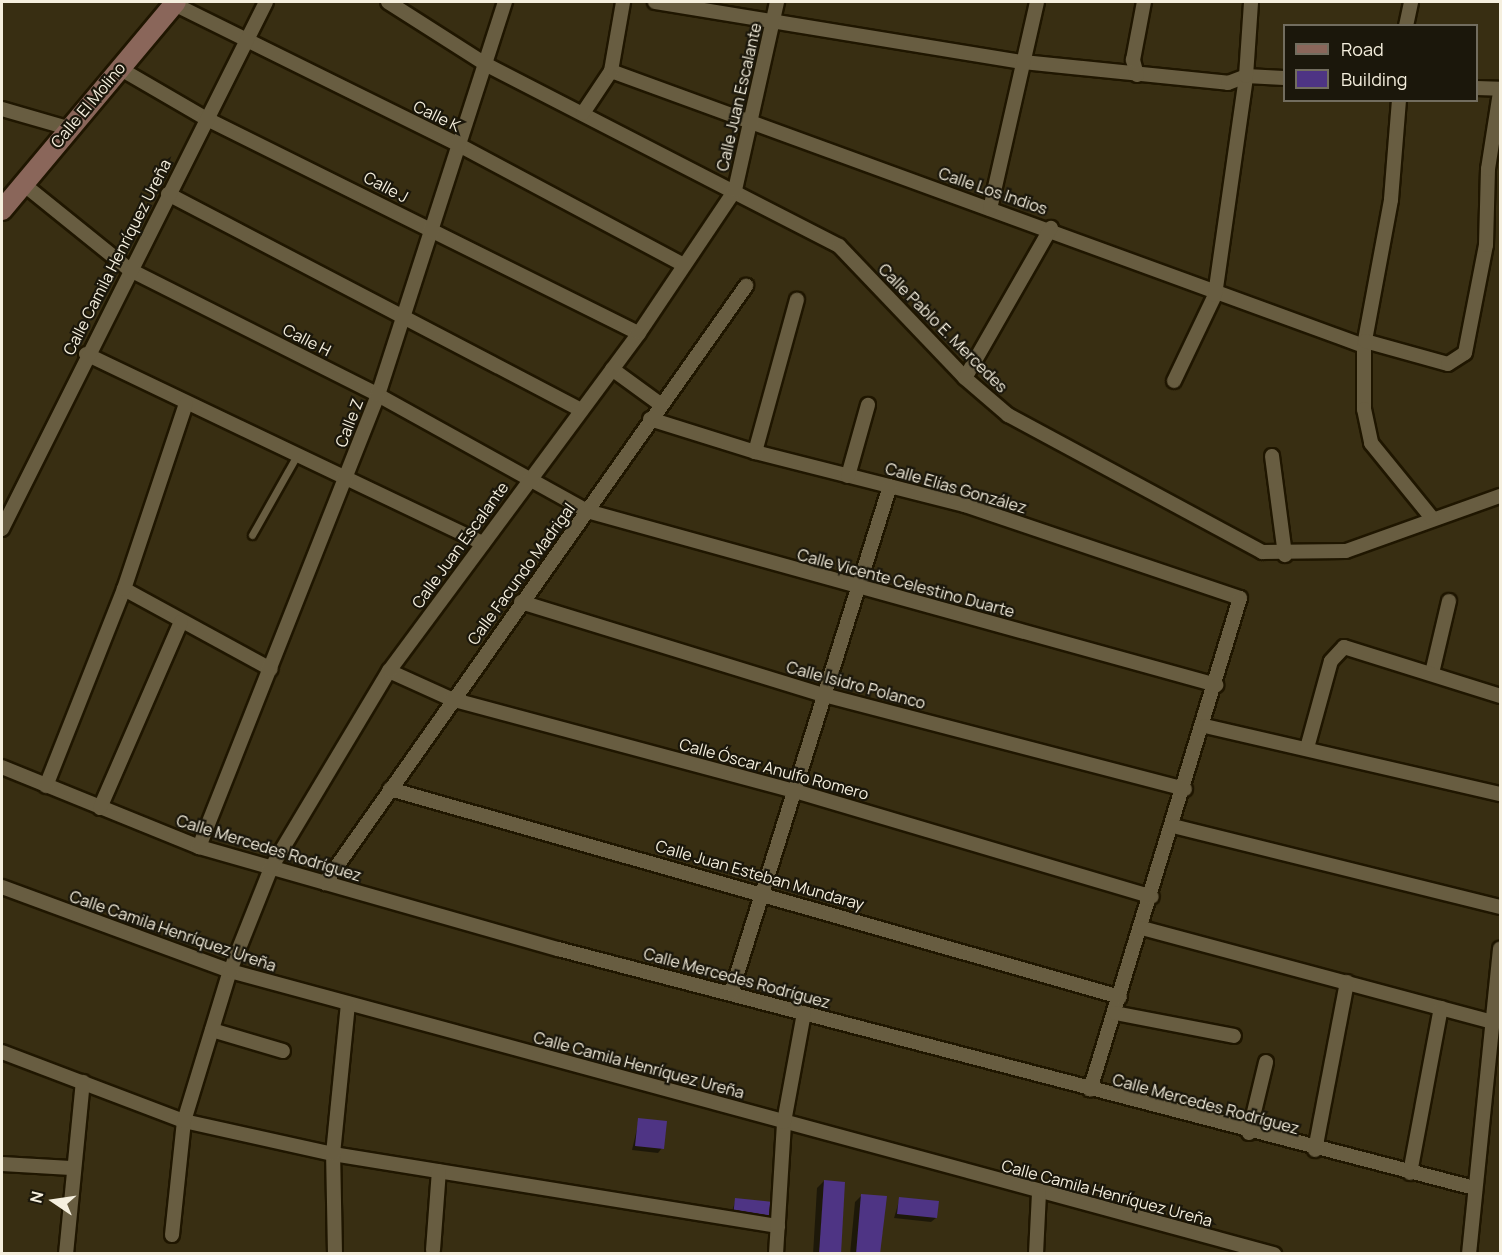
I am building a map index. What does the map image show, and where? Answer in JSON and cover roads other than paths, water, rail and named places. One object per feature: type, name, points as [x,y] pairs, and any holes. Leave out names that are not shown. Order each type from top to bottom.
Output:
[{"type":"street","name":"Calle Camila Henríquez Ureña","points":[[2,529],[86,354],[244,41],[266,2]]},
{"type":"street","name":"Calle Pablo E. Mercedes","points":[[388,2],[487,65],[735,190],[839,246],[965,378],[1008,415],[1233,539],[1285,555],[1346,551],[1432,518],[1500,496]]},
{"type":"street","name":"Calle Z","points":[[199,848],[378,395],[430,229],[487,65],[505,2]]},
{"type":"street","points":[[583,113],[610,71],[623,2]]},
{"type":"street","points":[[655,2],[772,23],[1023,62],[1228,83],[1246,76],[1283,78]]},
{"type":"street","name":"Calle Juan Escalante","points":[[172,1235],[184,1121],[230,972],[271,868],[389,671],[580,409],[639,333],[682,264],[735,190],[777,2]]},
{"type":"street","points":[[990,209],[1038,2]]},
{"type":"street","points":[[1137,75],[1133,60],[1144,2]]},
{"type":"street","points":[[1174,381],[1215,295],[1246,76],[1251,2]]},
{"type":"street","points":[[1406,24],[1411,2]]},
{"type":"street","name":"Calle K","points":[[175,3],[244,41],[459,145],[682,264]]},
{"type":"street","name":"Calle El Molino","points":[[2,210],[22,183],[175,3]]},
{"type":"street","name":"Calle J","points":[[119,68],[205,118],[639,333]]},
{"type":"street","name":"Calle Los Indios","points":[[610,71],[990,209],[1051,228],[1215,295],[1364,343],[1448,364],[1465,353],[1486,245],[1488,169],[1500,90]]},
{"type":"street","points":[[1478,88],[1500,90]]},
{"type":"street","points":[[1400,102],[1391,200],[1364,343],[1364,409],[1371,443],[1432,518]]},
{"type":"street","points":[[2,109],[68,128]]},
{"type":"street","name":"Calle H","points":[[22,183],[130,270],[378,395],[530,477],[587,511]]},
{"type":"street","points":[[168,194],[580,409]]},
{"type":"street","points":[[965,378],[1051,228]]},
{"type":"street","name":"Calle Facundo Madrigal","points":[[325,883],[451,699],[746,285]]},
{"type":"street","points":[[755,452],[797,300]]},
{"type":"street","points":[[86,354],[186,404],[483,543]]},
{"type":"street","points":[[612,369],[660,405]]},
{"type":"street","points":[[46,786],[124,589],[186,404]]},
{"type":"street","points":[[848,476],[868,405]]},
{"type":"street","name":"Calle Elías González","points":[[650,419],[755,452],[890,486],[1231,592],[1240,608],[1216,686]]},
{"type":"street","points":[[1272,456],[1285,555]]},
{"type":"street","points":[[731,993],[890,486]]},
{"type":"street","name":"Calle Vicente Celestino Duarte","points":[[587,511],[857,588],[1216,686]]},
{"type":"street","points":[[124,589],[271,669]]},
{"type":"street","points":[[1432,673],[1449,601]]},
{"type":"street","name":"Calle Isidro Polanco","points":[[520,602],[824,695],[1185,789]]},
{"type":"street","points":[[100,808],[181,622]]},
{"type":"street","points":[[1307,748],[1337,650],[1359,649],[1500,696]]},
{"type":"street","name":"Calle Óscar Anulfo Romero","points":[[389,671],[451,699],[795,790],[1152,897]]},
{"type":"street","points":[[1089,1090],[1152,897],[1216,686]]},
{"type":"street","points":[[1205,726],[1500,794]]},
{"type":"street","name":"Calle Mercedes Rodríguez","points":[[2,767],[199,848],[1249,1133],[1474,1188]]},
{"type":"street","name":"Calle Juan Esteban Mundaray","points":[[390,789],[764,892],[1120,997]]},
{"type":"street","points":[[1173,826],[1500,907]]},
{"type":"street","name":"Calle Camila Henríquez Ureña","points":[[2,887],[230,972],[1039,1193],[1274,1254]]},
{"type":"street","points":[[1142,928],[1494,1022]]},
{"type":"street","points":[[1470,1254],[1474,1188],[1494,1022],[1500,949]]},
{"type":"street","points":[[1315,1150],[1347,982]]},
{"type":"street","points":[[335,1254],[333,1154],[348,1004]]},
{"type":"street","points":[[1410,1173],[1441,1008]]},
{"type":"street","points":[[776,1254],[784,1122],[804,1013]]},
{"type":"street","points":[[1115,1013],[1234,1036]]},
{"type":"street","points":[[212,1030],[282,1051]]},
{"type":"street","points":[[2,1052],[184,1121],[333,1154],[778,1226]]},
{"type":"street","points":[[1249,1133],[1266,1062]]},
{"type":"street","points":[[66,1254],[71,1168],[83,1082]]},
{"type":"street","points":[[2,1164],[71,1168]]},
{"type":"street","points":[[433,1250],[439,1171]]},
{"type":"street","points":[[1036,1254],[1039,1193]]},
{"type":"lane","points":[[252,535],[297,455]]}]
